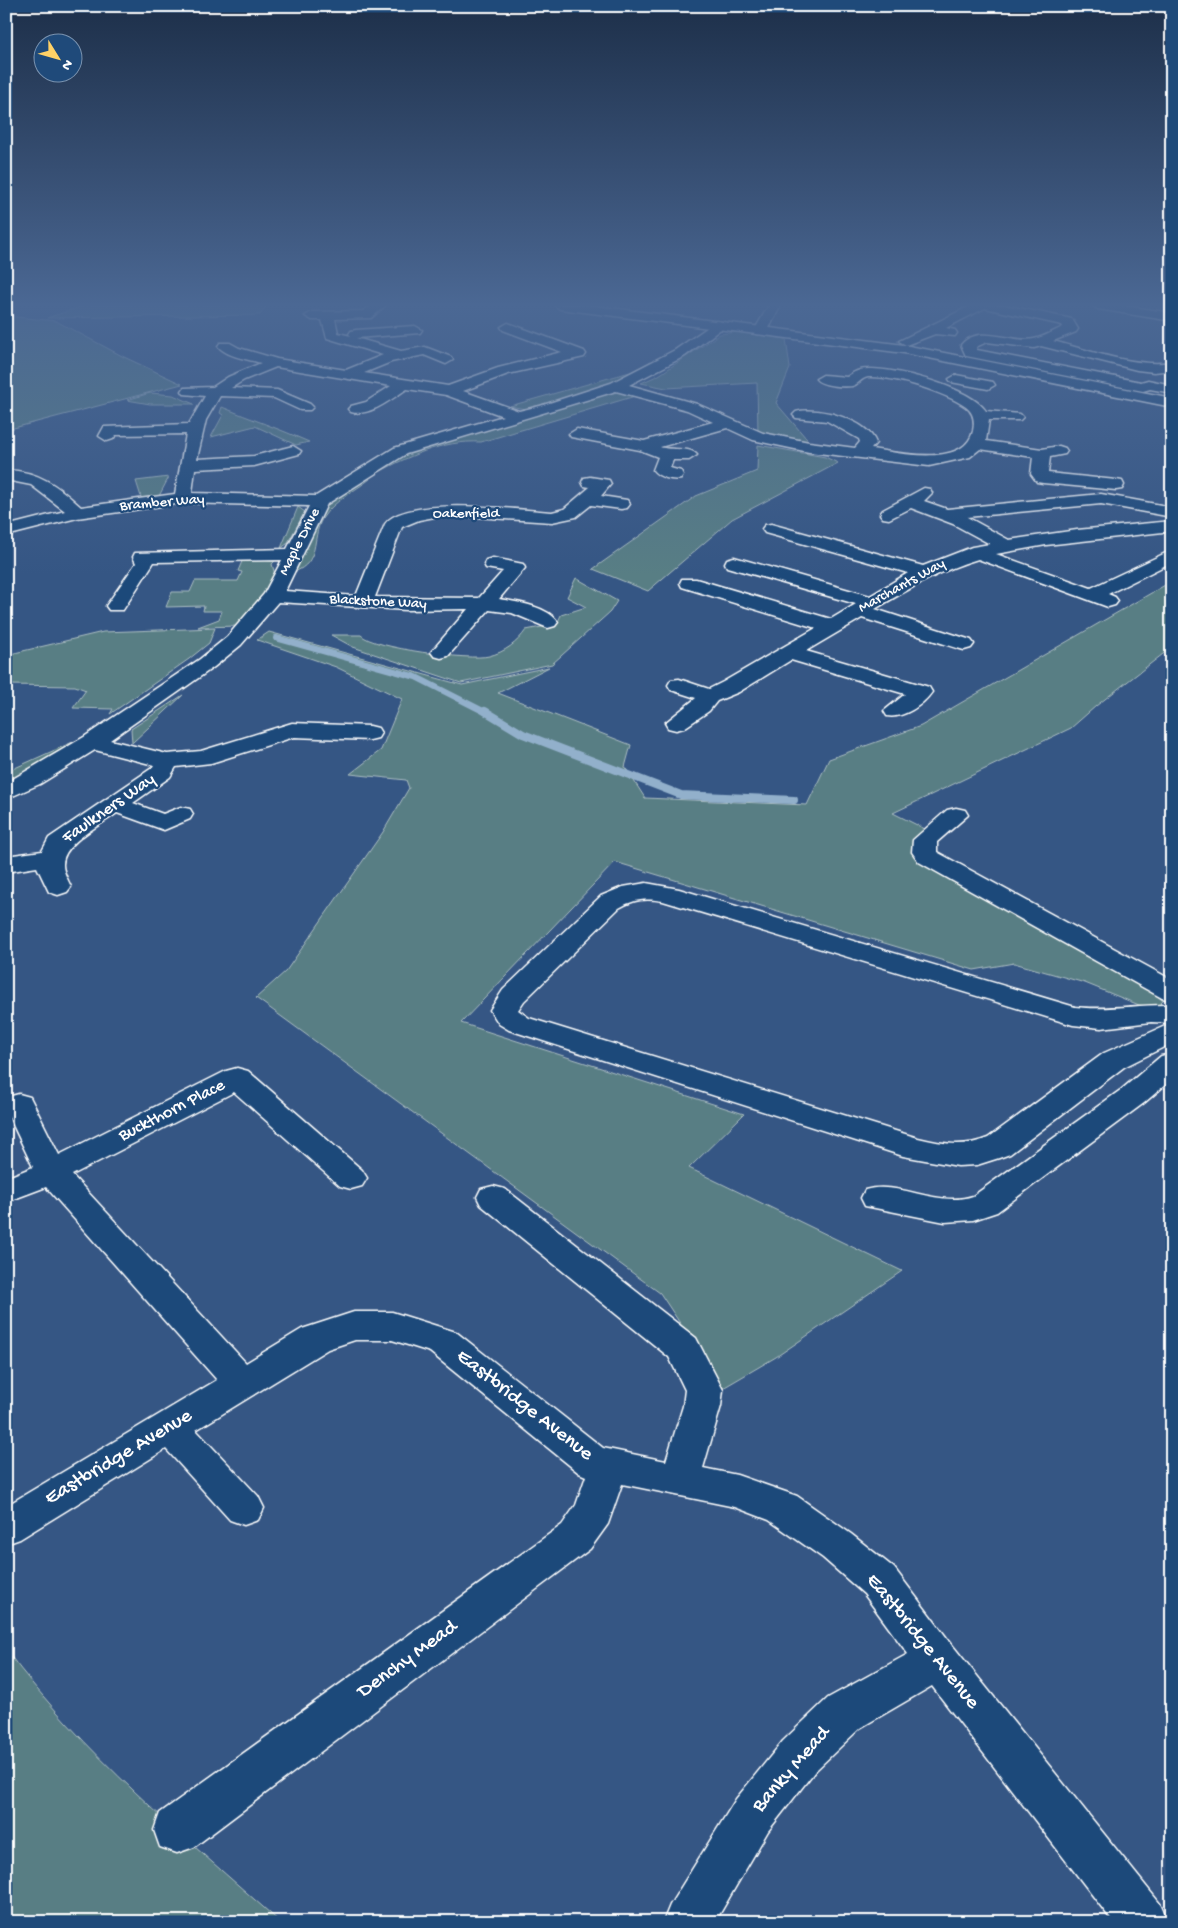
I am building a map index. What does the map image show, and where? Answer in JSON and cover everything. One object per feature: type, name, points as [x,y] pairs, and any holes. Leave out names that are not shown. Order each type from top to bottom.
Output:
[{"type":"street","points":[[183,498],[193,429],[215,395]]},
{"type":"street","points":[[279,395],[305,407]]},
{"type":"street","points":[[377,414],[350,407],[371,405],[387,395]]},
{"type":"street","points":[[461,395],[518,416]]},
{"type":"street","name":"Maple Drive","points":[[6,792],[32,779],[92,742],[207,663],[234,641],[273,596],[292,554],[320,501],[373,465],[400,451],[432,440],[593,395]]},
{"type":"street","points":[[650,395],[692,406],[759,437],[781,443],[858,454],[929,461],[964,454],[977,444],[981,431],[980,415],[965,395]]},
{"type":"street","points":[[1133,395],[1172,403]]},
{"type":"street","points":[[801,415],[830,417],[866,437],[868,443],[858,454]]},
{"type":"street","points":[[980,415],[1019,418]]},
{"type":"street","points":[[604,422],[602,431],[610,438]]},
{"type":"street","points":[[644,446],[728,423]]},
{"type":"street","points":[[107,436],[110,430],[193,429]]},
{"type":"street","points":[[577,434],[610,438],[644,446],[667,455],[689,455]]},
{"type":"street","points":[[977,444],[1006,452],[1053,449],[1039,474],[1044,478],[1127,486]]},
{"type":"street","points":[[189,464],[254,461],[294,451]]},
{"type":"street","points":[[667,455],[661,470],[674,474]]},
{"type":"street","points":[[6,475],[33,478],[43,482],[77,513]]},
{"type":"street","name":"Oakenfield","points":[[364,601],[394,524],[414,516],[445,510],[552,516],[570,513],[589,490],[621,504]]},
{"type":"street","points":[[889,514],[918,497],[975,526],[1004,545]]},
{"type":"street","name":"Bramber Way","points":[[6,531],[77,513],[183,498],[320,501]]},
{"type":"street","points":[[949,514],[1101,499],[1172,512]]},
{"type":"street","name":"Marchants Way","points":[[676,723],[701,706],[709,696],[731,687],[924,572],[954,558],[1004,545],[1172,526]]},
{"type":"street","points":[[771,529],[924,572]]},
{"type":"street","points":[[978,551],[991,559],[1100,598],[1172,555]]},
{"type":"street","points":[[116,606],[145,563],[142,557],[292,554]]},
{"type":"street","points":[[734,563],[865,607],[964,644]]},
{"type":"street","points":[[441,652],[516,568],[493,564]]},
{"type":"street","points":[[689,583],[832,626]]},
{"type":"street","name":"Blackstone Way","points":[[273,596],[408,604],[482,604],[553,614]]},
{"type":"street","points":[[787,652],[921,692],[895,711]]},
{"type":"street","points":[[679,686],[709,696]]},
{"type":"street","name":"Faulkners Way","points":[[92,742],[167,761],[203,758],[292,730],[370,733]]},
{"type":"street","name":"Faulkners Way","points":[[51,858],[58,843],[162,772],[167,761]]},
{"type":"street","points":[[115,804],[164,823],[181,814]]},
{"type":"street","points":[[956,815],[925,840],[924,852],[928,857],[1172,992]]},
{"type":"street","points":[[6,864],[51,858],[50,867],[58,887]]},
{"type":"street","points":[[1172,1014],[1101,1019],[1066,1014],[670,894],[647,890],[625,894],[610,902],[513,996],[504,1010],[509,1018],[519,1024],[914,1148],[941,1155],[964,1157],[982,1154],[999,1146],[1114,1060],[1172,1032]]},
{"type":"street","points":[[876,1198],[959,1210],[979,1207],[1133,1096],[1172,1063]]},
{"type":"street","name":"Buckthorn Place","points":[[6,1191],[51,1172],[237,1078],[352,1178]]},
{"type":"street","points":[[19,1104],[51,1172],[243,1384]]},
{"type":"street","points":[[493,1197],[683,1348],[704,1390],[702,1406],[680,1479]]},
{"type":"street","name":"Eastbridge Avenue","points":[[6,1527],[315,1339],[354,1326],[392,1326],[443,1342],[593,1462],[737,1491],[783,1508],[837,1546],[880,1581],[938,1660],[1144,1922]]},
{"type":"street","points":[[170,1427],[244,1508]]},
{"type":"street","name":"Denchy Mead","points":[[177,1830],[576,1537],[594,1512],[608,1466]]},
{"type":"street","name":"Banky Mead","points":[[687,1922],[752,1815],[798,1756],[844,1713],[938,1660]]},
{"type":"green space","points":[[6,395],[140,395],[6,430]]},
{"type":"green space","points":[[144,395],[173,395],[194,404],[150,404],[127,400]]},
{"type":"green space","points":[[549,395],[576,395],[525,409],[510,406]]},
{"type":"green space","points":[[604,395],[639,395],[481,442],[467,442],[438,447],[411,456],[372,476],[402,456],[436,442]]},
{"type":"green space","points":[[757,395],[779,395],[776,403],[812,445],[758,433]]},
{"type":"green space","points":[[222,407],[309,442],[296,445],[255,426],[211,437],[223,415],[220,413]]},
{"type":"green space","points":[[758,445],[825,457],[838,463],[732,519],[648,591],[593,569],[696,496],[757,471]]},
{"type":"green space","points":[[169,477],[159,496],[142,500],[136,481]]},
{"type":"green space","points":[[362,477],[370,479],[332,507],[322,519],[312,556],[303,568],[294,572],[318,516],[335,497]]},
{"type":"green space","points":[[298,507],[305,512],[287,544],[281,548]]},
{"type":"green space","points":[[243,559],[275,561],[272,564],[276,578],[241,626],[198,627],[219,619],[222,611],[203,611],[204,606],[166,607],[172,592],[190,592],[195,581],[238,581],[242,572],[238,571]]},
{"type":"green space","points":[[576,578],[617,601],[610,612],[552,664],[461,683],[353,647],[331,635],[361,635],[369,640],[402,649],[443,655],[463,657],[489,656],[510,646],[526,630],[557,624],[561,615],[586,607],[567,597]]},
{"type":"green space","points":[[1172,581],[1172,647],[1096,706],[1071,728],[893,813],[929,831],[915,842],[913,853],[1153,992],[1163,1001],[1157,1007],[1139,1005],[1085,983],[1014,963],[974,970],[615,862],[461,1023],[744,1114],[689,1168],[902,1271],[776,1357],[723,1388],[660,1293],[256,998],[286,971],[383,832],[409,788],[406,780],[350,774],[381,750],[402,699],[336,667],[257,640],[269,632],[462,685],[549,667],[498,693],[631,745],[625,767],[645,798],[807,805],[829,759],[921,726]]},
{"type":"green space","points":[[215,628],[209,643],[110,714],[113,709],[73,708],[86,690],[75,686],[6,685],[6,655],[103,632]]},
{"type":"green space","points":[[183,695],[132,743],[131,729]]},
{"type":"green space","points":[[106,727],[6,786],[6,772]]},
{"type":"green space","points":[[6,1650],[36,1688],[101,1759],[171,1826],[280,1922],[19,1922],[6,1908]]},
{"type":"waterway","points":[[276,638],[416,677],[487,713]]},
{"type":"waterway","points":[[485,711],[523,734],[681,795],[794,800]]}]
